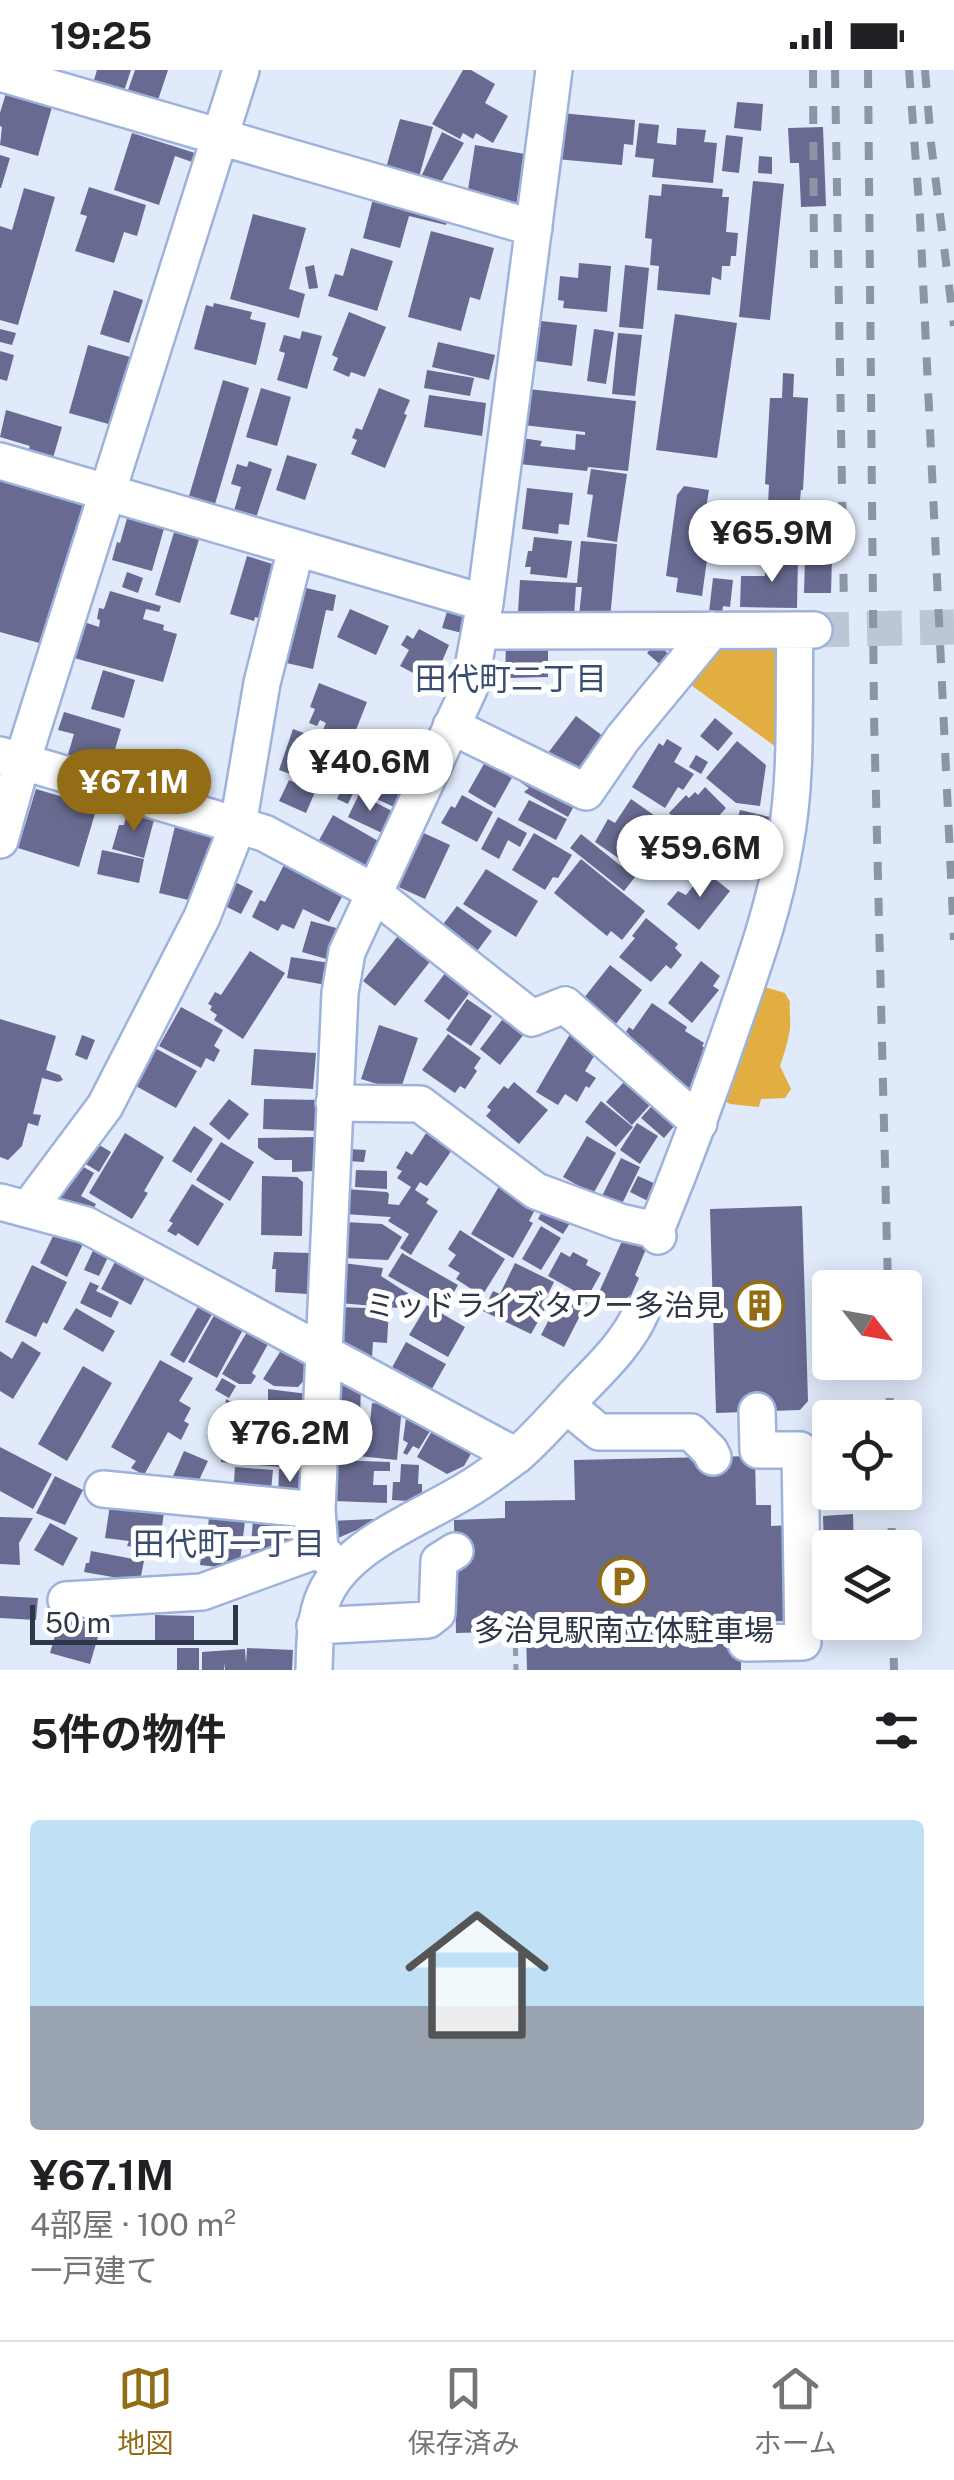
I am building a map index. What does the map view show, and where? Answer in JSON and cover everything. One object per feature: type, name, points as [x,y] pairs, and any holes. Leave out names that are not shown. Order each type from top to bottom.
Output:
[{"type":"street","points":[[0,840],[11,758],[108,493],[242,70]]},
{"type":"street","points":[[314,1670],[316,1626],[330,1559],[317,1510],[340,993],[347,952],[469,689],[482,617],[554,70]]},
{"type":"street","points":[[0,73],[534,228]]},
{"type":"street","points":[[0,462],[296,550],[482,617],[712,630],[804,630],[785,845],[759,947],[657,1233],[536,1190],[420,1104],[334,1102]]},
{"type":"street","points":[[296,550],[262,683],[238,826],[202,917],[105,1106],[14,1206],[86,1225],[516,1456]]},
{"type":"street","points":[[452,726],[586,792],[623,738],[712,630]]},
{"type":"street","points":[[11,758],[264,833],[373,893],[532,1018],[566,1005],[699,1123]]},
{"type":"street","points":[[66,1600],[202,1592],[330,1559],[385,1534],[465,1492],[537,1438],[635,1327],[641,1312]]},
{"type":"street","points":[[566,1405],[599,1432],[691,1432],[712,1454]]},
{"type":"street","points":[[747,1645],[803,1642],[800,1450],[758,1450],[757,1411]]},
{"type":"street","points":[[104,1490],[317,1510]]},
{"type":"street","points":[[316,1626],[428,1620],[437,1613],[439,1561],[452,1552],[441,1545],[427,1512]]},
{"type":"path","points":[[516,1632],[516,1670]]},
{"type":"shaded area","points":[[711,642],[772,643],[788,654],[783,752],[680,677]]},
{"type":"shaded area","points":[[761,986],[785,993],[790,1002],[790,1029],[780,1066],[791,1089],[785,1098],[761,1099],[759,1107],[730,1104],[720,1099]]},
{"type":"building","points":[[97,70],[131,70],[122,97],[92,87]]},
{"type":"building","points":[[135,70],[168,70],[156,106],[126,96]]},
{"type":"building","points":[[463,70],[471,70],[495,84],[485,103],[508,116],[493,143],[476,133],[473,139],[463,133],[460,139],[432,124]]},
{"type":"building","points":[[6,93],[52,107],[38,156],[0,145],[0,113]]},
{"type":"building","points":[[737,102],[763,104],[761,131],[734,128]]},
{"type":"building","points":[[561,113],[635,120],[633,145],[624,144],[622,165],[556,159]]},
{"type":"building","points":[[400,119],[433,127],[419,177],[386,168]]},
{"type":"building","points":[[639,123],[659,125],[657,143],[676,145],[677,128],[706,130],[704,142],[717,143],[713,183],[652,177],[654,159],[635,157]]},
{"type":"building","points":[[823,127],[826,206],[801,207],[799,163],[790,163],[788,128]]},
{"type":"building","points":[[442,132],[464,143],[439,186],[421,177]]},
{"type":"building","points":[[132,133],[195,153],[192,162],[175,156],[159,205],[114,190]]},
{"type":"building","points":[[726,135],[743,137],[739,173],[722,171]]},
{"type":"building","points":[[475,145],[525,154],[516,205],[467,196]]},
{"type":"building","points":[[0,155],[10,158],[1,188],[0,188]]},
{"type":"building","points":[[759,156],[772,157],[772,174],[758,173]]},
{"type":"building","points":[[753,181],[784,184],[770,320],[739,317]]},
{"type":"building","points":[[662,184],[723,189],[722,197],[729,197],[726,232],[738,233],[736,256],[731,256],[730,266],[722,266],[721,280],[712,277],[710,295],[657,290],[659,266],[650,265],[652,239],[645,238],[649,195],[661,196]]},
{"type":"building","points":[[89,187],[146,205],[137,236],[124,232],[114,263],[75,251],[87,216],[80,214]]},
{"type":"building","points":[[24,188],[55,197],[18,325],[0,320],[0,226],[12,230]]},
{"type":"building","points":[[374,195],[448,215],[446,225],[409,216],[400,248],[363,238]]},
{"type":"building","points":[[253,214],[306,228],[289,289],[305,294],[299,318],[230,299]]},
{"type":"building","points":[[431,231],[494,248],[480,300],[470,297],[461,331],[408,317]]},
{"type":"building","points":[[351,248],[393,261],[377,311],[328,296],[335,274],[343,276]]},
{"type":"building","points":[[579,263],[611,266],[607,312],[563,308],[564,301],[558,300],[560,276],[578,278]]},
{"type":"building","points":[[314,265],[318,288],[309,289],[305,267]]},
{"type":"building","points":[[625,265],[649,268],[643,329],[619,327]]},
{"type":"building","points":[[114,290],[143,300],[129,343],[100,334]]},
{"type":"building","points":[[214,303],[252,312],[250,319],[266,323],[256,365],[194,349],[206,305],[213,307]]},
{"type":"building","points":[[349,312],[386,327],[365,377],[351,372],[349,377],[333,370],[338,358],[332,355]]},
{"type":"building","points":[[675,314],[737,323],[717,458],[656,450]]},
{"type":"building","points":[[541,321],[577,325],[572,366],[536,361]]},
{"type":"building","points":[[0,329],[16,333],[12,345],[0,342]]},
{"type":"building","points":[[594,329],[614,332],[606,384],[587,381]]},
{"type":"building","points":[[302,331],[322,336],[307,389],[277,380],[285,353],[279,351],[284,335],[300,339]]},
{"type":"building","points":[[618,333],[642,335],[635,396],[612,394]]},
{"type":"building","points":[[438,342],[495,355],[489,380],[432,367]]},
{"type":"building","points":[[88,345],[130,357],[112,425],[69,413]]},
{"type":"building","points":[[0,351],[14,355],[7,381],[0,379]]},
{"type":"building","points":[[427,370],[474,378],[470,396],[424,388]]},
{"type":"building","points":[[783,373],[794,374],[793,397],[808,398],[803,490],[799,510],[792,509],[790,547],[766,546],[770,398],[782,398]]},
{"type":"building","points":[[223,380],[249,388],[213,511],[187,503]]},
{"type":"building","points":[[261,388],[291,397],[277,446],[246,437]]},
{"type":"building","points":[[379,388],[410,400],[385,468],[351,454],[357,440],[352,438],[356,428],[362,430]]},
{"type":"building","points":[[528,389],[636,401],[628,471],[519,464],[522,438],[542,441],[540,446],[575,450],[576,434],[585,435],[523,425]]},
{"type":"building","points":[[429,395],[486,403],[482,436],[424,427]]},
{"type":"building","points":[[6,410],[62,427],[53,458],[0,437]]},
{"type":"building","points":[[287,455],[317,464],[305,500],[276,490]]},
{"type":"building","points":[[249,461],[272,469],[255,521],[233,514],[241,487],[231,484],[237,464],[247,467]]},
{"type":"building","points":[[591,469],[627,474],[617,542],[587,537],[593,495],[587,494]]},
{"type":"building","points":[[0,478],[84,501],[43,644],[0,632]]},
{"type":"building","points":[[684,486],[709,490],[706,508],[714,509],[702,596],[676,592],[678,578],[666,576],[677,495]]},
{"type":"building","points":[[527,488],[573,493],[569,525],[559,524],[558,534],[522,529]]},
{"type":"building","points":[[128,515],[165,525],[152,571],[112,560]]},
{"type":"building","points":[[175,529],[200,536],[180,603],[155,595]]},
{"type":"building","points":[[534,537],[572,541],[567,578],[530,574],[531,567],[525,567]]},
{"type":"building","points":[[581,541],[617,544],[610,619],[579,616],[582,587],[576,587],[574,615],[518,612],[520,580],[577,583]]},
{"type":"building","points":[[247,556],[282,567],[263,619],[255,617],[254,621],[230,614]]},
{"type":"building","points":[[765,556],[798,557],[797,608],[740,607],[741,576],[765,576]]},
{"type":"building","points":[[805,556],[832,556],[831,593],[804,593]]},
{"type":"building","points":[[127,572],[143,578],[138,593],[122,587]]},
{"type":"building","points":[[713,578],[733,580],[730,607],[723,606],[722,614],[709,612]]},
{"type":"building","points":[[302,587],[336,595],[333,611],[326,610],[313,669],[282,662]]},
{"type":"building","points":[[110,591],[161,606],[159,612],[146,609],[143,619],[177,634],[163,682],[74,658],[84,622],[99,627],[99,608],[104,609]]},
{"type":"building","points":[[449,605],[469,610],[462,633],[442,628]]},
{"type":"building","points":[[350,609],[389,626],[376,655],[337,637]]},
{"type":"building","points":[[419,629],[449,645],[434,684],[400,666],[409,650],[401,645],[407,635],[413,639]]},
{"type":"building","points":[[656,643],[679,663],[670,673],[647,653]]},
{"type":"building","points":[[506,644],[548,644],[548,677],[505,678]]},
{"type":"building","points":[[103,670],[135,680],[124,718],[91,709]]},
{"type":"building","points":[[319,683],[367,702],[352,740],[338,735],[335,742],[320,736],[326,723],[309,723]]},
{"type":"building","points":[[64,712],[121,729],[108,773],[66,761],[74,734],[58,730]]},
{"type":"building","points":[[576,716],[611,742],[590,769],[568,773],[542,761]]},
{"type":"building","points":[[715,718],[733,733],[718,751],[700,736]]},
{"type":"building","points":[[293,729],[333,744],[319,784],[279,770]]},
{"type":"building","points":[[667,739],[682,748],[674,762],[694,774],[683,790],[678,787],[665,808],[632,787],[659,743],[663,746]]},
{"type":"building","points":[[737,741],[766,765],[760,806],[736,803],[706,778]]},
{"type":"building","points":[[359,750],[410,774],[394,807],[355,789],[348,804],[337,799]]},
{"type":"building","points":[[696,755],[708,762],[701,774],[689,767]]},
{"type":"building","points":[[485,762],[495,768],[498,764],[514,774],[495,808],[468,792]]},
{"type":"building","points":[[528,769],[579,797],[568,817],[524,792],[529,788],[520,782]]},
{"type":"building","points":[[289,780],[315,792],[306,813],[279,801]]},
{"type":"building","points":[[705,787],[726,808],[697,840],[669,813],[686,795],[698,795]]},
{"type":"building","points":[[36,789],[97,807],[79,867],[18,848]]},
{"type":"building","points":[[359,794],[392,811],[382,833],[348,817]]},
{"type":"building","points":[[462,795],[493,812],[477,842],[441,823]]},
{"type":"building","points":[[631,799],[668,825],[656,842],[650,837],[630,866],[595,842],[608,819],[615,823]]},
{"type":"building","points":[[529,800],[567,819],[556,840],[518,820]]},
{"type":"building","points":[[128,809],[155,816],[144,858],[112,849]]},
{"type":"building","points":[[740,810],[770,817],[760,860],[728,853],[731,843],[717,840],[722,817],[737,821]]},
{"type":"building","points":[[333,815],[380,842],[365,869],[318,842]]},
{"type":"building","points":[[498,817],[527,833],[520,847],[508,840],[499,859],[481,849]]},
{"type":"building","points":[[176,822],[226,835],[201,903],[159,893]]},
{"type":"building","points":[[417,830],[450,845],[425,899],[392,884]]},
{"type":"building","points":[[534,833],[572,855],[545,890],[512,870]]},
{"type":"building","points":[[581,834],[635,877],[624,891],[570,848]]},
{"type":"building","points":[[102,850],[144,859],[139,883],[97,874]]},
{"type":"building","points":[[287,859],[346,889],[329,922],[303,909],[294,929],[282,924],[278,931],[252,917],[260,900],[265,902]]},
{"type":"building","points":[[581,859],[645,911],[622,940],[611,931],[607,936],[554,893]]},
{"type":"building","points":[[486,869],[538,901],[516,937],[463,904]]},
{"type":"building","points":[[705,871],[730,891],[699,930],[667,904],[678,891],[686,895]]},
{"type":"building","points":[[231,880],[253,891],[241,914],[219,903]]},
{"type":"building","points":[[457,906],[492,931],[469,962],[434,936]]},
{"type":"building","points":[[646,918],[678,944],[675,948],[682,955],[671,969],[666,965],[651,982],[619,957]]},
{"type":"building","points":[[311,921],[340,929],[330,960],[302,952]]},
{"type":"building","points":[[404,928],[436,954],[395,1006],[363,981]]},
{"type":"building","points":[[250,951],[285,973],[243,1039],[214,1020],[217,1015],[208,1004],[215,992],[221,995]]},
{"type":"building","points":[[291,957],[330,963],[326,985],[287,978]]},
{"type":"building","points":[[701,961],[720,976],[713,986],[719,990],[692,1023],[668,1003]]},
{"type":"building","points":[[452,964],[477,983],[449,1020],[424,1001]]},
{"type":"building","points":[[610,965],[642,990],[609,1033],[576,1008]]},
{"type":"building","points":[[467,999],[492,1016],[471,1046],[446,1030]]},
{"type":"building","points":[[652,1003],[687,1027],[685,1031],[711,1051],[691,1109],[622,1044],[629,1027],[633,1030]]},
{"type":"building","points":[[181,1007],[223,1030],[214,1046],[220,1050],[214,1062],[206,1058],[201,1068],[159,1046]]},
{"type":"building","points":[[505,1016],[531,1025],[500,1065],[480,1049]]},
{"type":"building","points":[[0,1019],[56,1036],[46,1070],[63,1080],[42,1078],[33,1114],[41,1115],[38,1126],[28,1123],[22,1146],[8,1160],[0,1157]]},
{"type":"building","points":[[379,1025],[418,1038],[400,1091],[361,1079]]},
{"type":"building","points":[[573,1029],[596,1053],[585,1071],[596,1078],[577,1102],[565,1094],[558,1105],[536,1092]]},
{"type":"building","points":[[448,1034],[481,1058],[465,1089],[460,1086],[455,1093],[422,1070]]},
{"type":"building","points":[[82,1035],[95,1040],[87,1060],[75,1055]]},
{"type":"building","points":[[155,1048],[197,1071],[176,1108],[134,1085]]},
{"type":"building","points":[[254,1049],[316,1053],[313,1089],[251,1085]]},
{"type":"building","points":[[631,1074],[657,1097],[632,1125],[606,1102]]},
{"type":"building","points":[[514,1082],[548,1110],[519,1144],[486,1116],[491,1110],[487,1107],[504,1086],[508,1089]]},
{"type":"building","points":[[229,1099],[249,1114],[229,1140],[209,1124]]},
{"type":"building","points":[[264,1099],[321,1100],[320,1131],[263,1129]]},
{"type":"building","points":[[658,1099],[681,1118],[664,1138],[641,1118]]},
{"type":"building","points":[[601,1101],[633,1127],[616,1147],[585,1122]]},
{"type":"building","points":[[637,1123],[658,1136],[640,1164],[620,1150]]},
{"type":"building","points":[[194,1126],[213,1139],[191,1173],[172,1161]]},
{"type":"building","points":[[428,1130],[454,1147],[427,1186],[420,1182],[415,1190],[438,1211],[411,1255],[400,1248],[409,1234],[388,1221],[391,1217],[344,1214],[346,1189],[387,1192],[388,1204],[399,1205],[411,1187],[397,1178],[402,1171],[396,1168],[406,1151],[412,1155]]},
{"type":"building","points":[[125,1133],[164,1157],[132,1219],[89,1193]]},
{"type":"building","points":[[587,1136],[616,1153],[593,1194],[563,1177]]},
{"type":"building","points":[[317,1137],[314,1171],[292,1172],[292,1160],[275,1160],[258,1148],[258,1138]]},
{"type":"building","points":[[91,1140],[111,1152],[99,1172],[79,1160]]},
{"type":"building","points":[[221,1142],[254,1162],[230,1201],[196,1180]]},
{"type":"building","points":[[347,1149],[366,1150],[364,1162],[346,1161]]},
{"type":"building","points":[[621,1158],[640,1167],[617,1214],[598,1204]]},
{"type":"building","points":[[73,1161],[94,1173],[81,1196],[96,1204],[88,1219],[51,1199]]},
{"type":"building","points":[[356,1170],[387,1171],[387,1189],[355,1187]]},
{"type":"building","points":[[262,1176],[297,1177],[303,1182],[302,1236],[261,1235]]},
{"type":"building","points":[[638,1176],[658,1185],[650,1202],[630,1192]]},
{"type":"building","points":[[501,1183],[538,1204],[529,1221],[533,1223],[513,1258],[471,1234]]},
{"type":"building","points":[[192,1184],[224,1204],[198,1246],[167,1231]]},
{"type":"building","name":"ミッドライズタワー多治見","points":[[802,1206],[808,1401],[800,1410],[716,1413],[710,1209]]},
{"type":"building","points":[[544,1208],[572,1220],[563,1234],[538,1219]]},
{"type":"building","points":[[344,1222],[382,1224],[402,1237],[388,1260],[342,1258]]},
{"type":"building","points":[[541,1226],[561,1238],[541,1270],[522,1259]]},
{"type":"building","points":[[56,1230],[83,1244],[67,1277],[40,1263]]},
{"type":"building","points":[[460,1230],[505,1259],[482,1296],[456,1279],[460,1273],[448,1266],[456,1255],[448,1249]]},
{"type":"building","points":[[626,1232],[649,1242],[624,1311],[596,1299]]},
{"type":"building","points":[[96,1244],[111,1251],[99,1276],[84,1270]]},
{"type":"building","points":[[120,1252],[150,1268],[131,1305],[101,1289]]},
{"type":"building","points":[[274,1252],[310,1253],[308,1294],[275,1292]]},
{"type":"building","points":[[561,1252],[570,1257],[573,1252],[601,1273],[587,1298],[548,1276]]},
{"type":"building","points":[[402,1253],[458,1285],[445,1308],[388,1276]]},
{"type":"building","points":[[343,1263],[383,1268],[381,1276],[412,1296],[411,1309],[339,1303]]},
{"type":"building","points":[[515,1263],[554,1282],[547,1296],[551,1298],[531,1334],[483,1311],[493,1291],[500,1294]]},
{"type":"building","points":[[32,1265],[67,1282],[47,1324],[43,1322],[36,1337],[5,1322]]},
{"type":"building","points":[[90,1282],[99,1286],[96,1291],[119,1302],[111,1318],[80,1303]]},
{"type":"building","points":[[564,1290],[587,1302],[564,1347],[541,1335]]},
{"type":"building","points":[[200,1303],[214,1311],[184,1363],[170,1355]]},
{"type":"building","points":[[427,1305],[465,1327],[448,1357],[409,1335]]},
{"type":"building","points":[[339,1307],[389,1309],[387,1343],[373,1342],[372,1358],[350,1357],[337,1348]]},
{"type":"building","points":[[76,1308],[115,1331],[103,1352],[63,1329]]},
{"type":"building","points":[[217,1310],[245,1326],[217,1378],[188,1362]]},
{"type":"building","points":[[247,1332],[268,1344],[252,1373],[256,1376],[251,1384],[239,1384],[222,1374]]},
{"type":"building","points":[[22,1341],[41,1353],[13,1399],[0,1391],[0,1351],[12,1359]]},
{"type":"building","points":[[406,1342],[446,1364],[428,1396],[389,1373]]},
{"type":"building","points":[[285,1344],[307,1357],[306,1378],[298,1387],[274,1386],[263,1379]]},
{"type":"building","points":[[160,1360],[193,1378],[179,1401],[191,1408],[184,1421],[189,1424],[181,1440],[168,1432],[144,1475],[131,1468],[136,1461],[111,1447]]},
{"type":"building","points":[[83,1366],[112,1383],[67,1461],[38,1444]]},
{"type":"building","points":[[222,1378],[236,1386],[229,1398],[215,1390]]},
{"type":"building","points":[[333,1384],[361,1385],[360,1420],[332,1419]]},
{"type":"building","points":[[268,1389],[308,1394],[306,1433],[268,1431],[269,1408],[261,1408],[261,1402],[268,1401]]},
{"type":"building","points":[[226,1399],[254,1415],[253,1435],[296,1438],[294,1468],[221,1462]]},
{"type":"building","points":[[372,1403],[402,1406],[397,1460],[348,1455],[349,1442],[344,1443],[346,1421],[370,1423]]},
{"type":"building","points":[[407,1411],[433,1426],[419,1449],[413,1446],[407,1455],[403,1453],[408,1443],[403,1440]]},
{"type":"building","points":[[433,1429],[472,1452],[464,1466],[447,1474],[417,1457]]},
{"type":"building","points":[[0,1447],[52,1474],[33,1509],[0,1491]]},
{"type":"building","points":[[184,1451],[208,1461],[193,1493],[170,1483]]},
{"type":"building","name":"多治見駅南立体駐車場","points":[[755,1456],[756,1505],[771,1505],[771,1526],[792,1525],[793,1621],[743,1622],[741,1670],[527,1670],[526,1631],[456,1633],[454,1520],[505,1518],[505,1501],[575,1500],[574,1460]]},
{"type":"building","points":[[334,1460],[390,1462],[390,1471],[374,1471],[373,1485],[387,1485],[387,1503],[333,1501]]},
{"type":"building","points":[[401,1464],[419,1465],[422,1498],[392,1500],[393,1482],[400,1482]]},
{"type":"building","points":[[235,1467],[273,1470],[270,1501],[233,1497]]},
{"type":"building","points":[[279,1469],[302,1470],[301,1500],[278,1500]]},
{"type":"building","points":[[55,1476],[83,1490],[65,1525],[36,1513]]},
{"type":"building","points":[[110,1505],[164,1512],[159,1550],[127,1546],[129,1541],[105,1538]]},
{"type":"building","points":[[853,1514],[853,1530],[823,1530],[823,1516]]},
{"type":"building","points":[[0,1517],[33,1518],[19,1543],[20,1565],[0,1564]]},
{"type":"building","points":[[209,1518],[245,1521],[240,1562],[227,1561],[226,1568],[200,1565]]},
{"type":"building","points":[[253,1519],[299,1522],[297,1549],[250,1562]]},
{"type":"building","points":[[373,1519],[373,1523],[331,1541],[330,1521]]},
{"type":"building","points":[[50,1523],[78,1538],[63,1566],[34,1550]]},
{"type":"building","points":[[91,1551],[144,1561],[141,1576],[130,1580],[84,1572]]},
{"type":"building","points":[[0,1596],[38,1598],[36,1620],[0,1618]]},
{"type":"building","points":[[155,1615],[194,1616],[194,1645],[155,1644]]},
{"type":"building","points":[[103,1620],[90,1664],[50,1653],[59,1622]]},
{"type":"building","points":[[177,1648],[199,1648],[199,1670],[177,1670]]},
{"type":"building","points":[[247,1648],[293,1650],[292,1670],[225,1670],[224,1663],[224,1670],[202,1670],[202,1652],[245,1649],[246,1663]]},
{"type":"tunnel","points":[[814,630],[954,627]]},
{"type":"railway","points":[[813,70],[814,277]]},
{"type":"railway","points":[[835,70],[844,607]]},
{"type":"railway","points":[[868,70],[874,715],[888,1270]]},
{"type":"railway","points":[[909,70],[920,217],[954,940]]},
{"type":"railway","points":[[925,70],[954,326]]},
{"type":"railway","points":[[889,1380],[890,1400]]},
{"type":"railway","points":[[891,1510],[892,1530]]},
{"type":"railway","points":[[893,1640],[894,1670]]},
{"type":"place","name":"ミッドライズタワー多治見","points":[[759,1305]]},
{"type":"place","name":"多治見駅南立体駐車場","points":[[624,1581]]},
{"type":"district","name":"田代町二丁目","points":[[511,678]]},
{"type":"district","name":"田代町一丁目","points":[[229,1543]]}]
